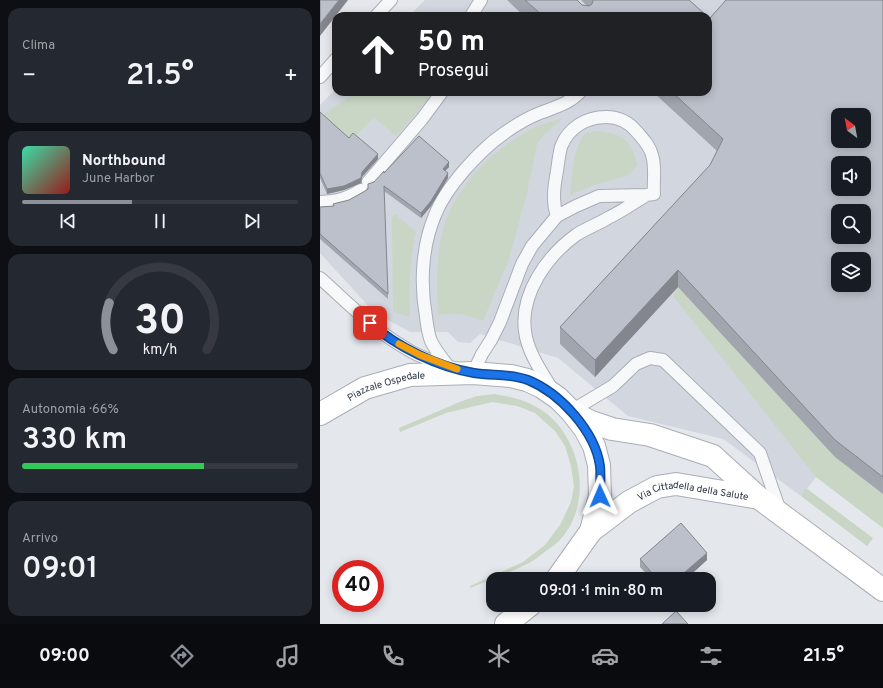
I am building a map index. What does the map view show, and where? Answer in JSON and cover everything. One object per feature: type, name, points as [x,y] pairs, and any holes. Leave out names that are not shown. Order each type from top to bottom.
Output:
[{"type":"street","name":"Piazzale Ospedale","points":[[320,414],[366,388],[410,375],[474,373],[511,376],[527,380],[542,387],[564,405],[585,429],[594,446],[600,465],[600,496],[591,530],[562,572]]},
{"type":"street","name":"Via Cittadella della Salute","points":[[564,405],[591,422],[612,429],[650,436],[713,456],[759,498],[883,590]]},
{"type":"street","name":"Via Cittadella della Salute","points":[[591,530],[629,502],[657,487],[676,484],[759,498]]},
{"type":"street","points":[[506,624],[521,612]]},
{"type":"lane","points":[[380,12],[391,0]]},
{"type":"lane","points":[[473,12],[481,0]]},
{"type":"lane","points":[[320,77],[332,64]]},
{"type":"lane","points":[[320,202],[339,201],[349,197],[364,186],[422,119],[439,96]]},
{"type":"lane","points":[[448,366],[430,340],[423,299],[424,259],[435,215],[448,192],[463,172],[502,134],[539,113],[556,107],[576,96]]},
{"type":"lane","points":[[320,278],[381,332],[403,347],[448,366],[474,373],[482,354],[500,322],[522,264],[532,246],[558,216],[599,196],[646,196],[654,194],[652,154],[646,143],[634,128],[623,120],[611,117],[599,117],[586,120],[575,127],[567,136],[561,148],[553,192],[555,208],[558,216]]},
{"type":"lane","points":[[646,196],[576,235],[557,251],[539,275],[528,296],[525,314],[525,332],[539,370],[564,405],[612,386],[636,364],[650,358],[662,360],[760,453],[782,514]]},
{"type":"shaded area","points":[[425,0],[883,0],[883,528],[816,477],[801,496],[723,439],[628,416],[558,358],[480,334],[470,343],[458,342],[448,332],[410,332],[374,312],[320,253],[320,105],[332,93],[332,96],[712,96],[712,12],[413,12]]},
{"type":"green space","points":[[350,96],[429,96],[416,114],[396,136],[374,117],[349,143],[320,117]]},
{"type":"green space","points":[[563,118],[544,135],[537,144],[527,193],[509,259],[483,321],[461,314],[438,315],[437,271],[439,248],[449,212],[457,198],[476,172],[488,160],[513,140],[544,124]]},
{"type":"green space","points":[[596,131],[618,136],[629,143],[637,165],[631,173],[626,176],[594,185],[570,195],[574,161],[579,144],[582,137],[587,133]]},
{"type":"green space","points":[[395,214],[416,232],[410,274],[410,317],[393,312],[392,217]]},
{"type":"green space","points":[[678,287],[883,494],[883,528],[815,476],[673,296]]},
{"type":"green space","points":[[495,394],[514,398],[526,402],[543,411],[557,423],[567,438],[575,455],[579,474],[580,492],[576,510],[569,527],[557,543],[529,563],[509,572],[501,572],[523,562],[545,545],[560,525],[571,502],[574,486],[571,466],[565,446],[555,431],[535,413],[517,406],[492,402],[446,413],[400,432],[399,428],[477,396]]},
{"type":"green space","points":[[806,488],[873,538],[867,546],[801,496]]},
{"type":"green space","points":[[486,579],[486,582],[470,588],[470,586]]},
{"type":"building","points":[[320,0],[339,0],[320,24]]},
{"type":"building","points":[[525,0],[577,0],[582,5],[589,6],[592,4],[593,0],[689,0],[702,12],[538,12]]},
{"type":"building","points":[[726,0],[883,0],[883,477],[835,440],[678,270],[595,360],[560,327],[710,165],[723,139],[676,96],[712,96],[712,16]]},
{"type":"building","points":[[320,112],[349,138],[353,133],[378,154],[362,172],[361,178],[344,186],[327,189],[320,173]]},
{"type":"building","points":[[419,136],[449,162],[443,169],[448,173],[431,201],[421,213],[384,186],[388,294],[320,234],[320,207],[334,206],[333,204],[349,200],[368,189],[368,184],[374,182],[384,171],[384,173]]},
{"type":"building","points":[[681,523],[707,553],[685,572],[651,572],[640,559]]},
{"type":"building","points":[[675,612],[677,612],[688,624],[662,624]]},
{"type":"slow traffic","points":[[399,344],[420,355],[457,369]]},
{"type":"route","points":[[370,323],[403,347],[420,355],[448,366],[474,373],[511,376],[527,380],[542,387],[558,398],[585,429],[594,446],[600,465],[600,496]]}]
